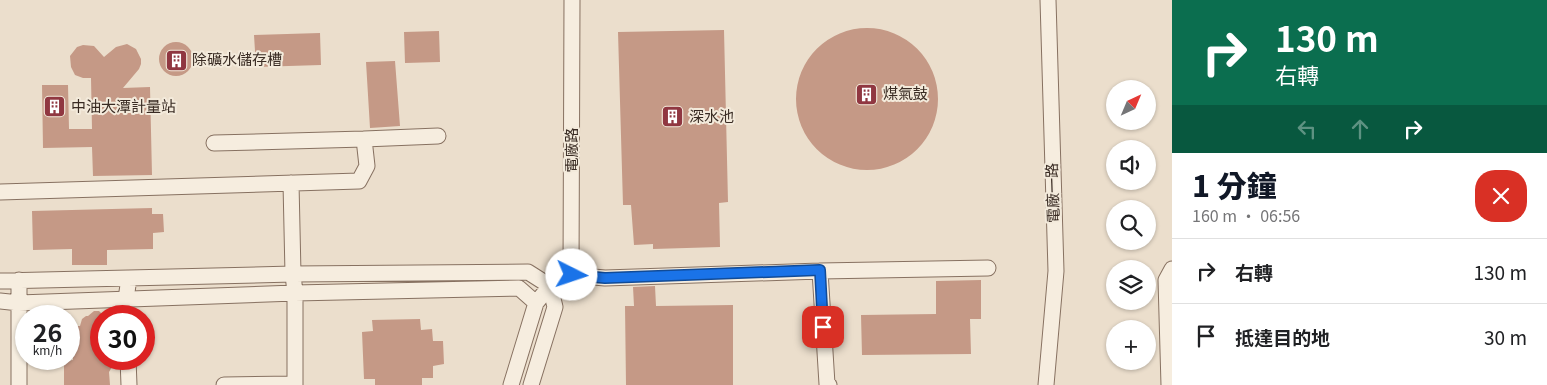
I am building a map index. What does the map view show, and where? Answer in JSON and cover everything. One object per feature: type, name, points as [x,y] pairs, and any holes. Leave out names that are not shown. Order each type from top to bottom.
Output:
[{"type":"street","name":"電廠路","points":[[572,0],[572,275]]},
{"type":"street","name":"電廠一路","points":[[1046,385],[1056,271],[1048,0]]},
{"type":"street","points":[[214,144],[438,136]]},
{"type":"street","points":[[0,192],[359,181],[367,166],[364,140]]},
{"type":"street","points":[[224,385],[295,385],[295,294],[291,183]]},
{"type":"street","points":[[511,385],[536,303],[550,286],[572,275],[605,278],[820,270],[988,268]]},
{"type":"street","points":[[1168,385],[1166,280],[1172,269]]},
{"type":"street","points":[[820,270],[826,384],[829,385]]},
{"type":"street","points":[[0,281],[293,274],[528,272],[550,286],[555,307],[531,385]]},
{"type":"street","points":[[126,305],[129,278]]},
{"type":"street","points":[[19,280],[19,385]]},
{"type":"street","points":[[0,301],[18,303],[519,288],[536,303]]},
{"type":"street","points":[[128,370],[129,385]]},
{"type":"building","name":"煤氣鼓","points":[[867,28],[894,34],[906,40],[917,49],[926,60],[932,72],[938,99],[932,126],[926,138],[917,149],[906,158],[894,164],[867,170],[840,164],[828,158],[817,149],[808,138],[802,126],[796,99],[802,72],[808,60],[817,49],[828,40],[840,34]]},
{"type":"building","name":"深水池","points":[[724,30],[728,202],[719,203],[720,247],[653,249],[653,244],[634,245],[631,205],[623,205],[618,32]]},
{"type":"building","points":[[439,31],[440,62],[405,63],[404,32]]},
{"type":"building","points":[[320,33],[321,65],[256,67],[254,35]]},
{"type":"building","name":"除礦水儲存槽","points":[[176,42],[188,47],[193,59],[188,71],[176,76],[164,71],[159,59],[164,47]]},
{"type":"building","points":[[127,44],[136,49],[141,59],[141,64],[123,88],[150,87],[152,175],[93,176],[92,147],[43,148],[42,85],[68,85],[69,129],[92,129],[91,78],[75,75],[71,67],[70,56],[77,47],[83,45],[94,46],[104,57],[116,47]]},
{"type":"building","points":[[395,61],[400,126],[370,128],[366,62]]},
{"type":"building","points":[[152,208],[152,214],[163,214],[164,232],[153,233],[153,249],[107,250],[107,265],[72,265],[72,249],[33,250],[32,211]]},
{"type":"building","points":[[981,280],[981,319],[970,319],[971,354],[862,355],[861,315],[936,314],[936,281]]},
{"type":"building","points":[[655,286],[656,306],[733,305],[733,385],[626,385],[625,306],[634,306],[633,287]]},
{"type":"building","points":[[90,314],[90,370],[110,370],[110,385],[64,385],[64,370],[80,370],[80,326],[82,319]]},
{"type":"building","points":[[420,319],[421,330],[432,329],[433,341],[443,341],[444,364],[433,366],[433,378],[422,378],[422,385],[375,385],[375,379],[364,379],[362,332],[373,331],[372,320]]},
{"type":"place","name":"除礦水儲存槽","points":[[176,60]]},
{"type":"place","name":"煤氣鼓","points":[[867,94]]},
{"type":"place","name":"中油大潭計量站","points":[[55,107]]},
{"type":"place","name":"深水池","points":[[673,117]]},
{"type":"route","points":[[572,275],[605,278],[820,270],[823,327]]}]
